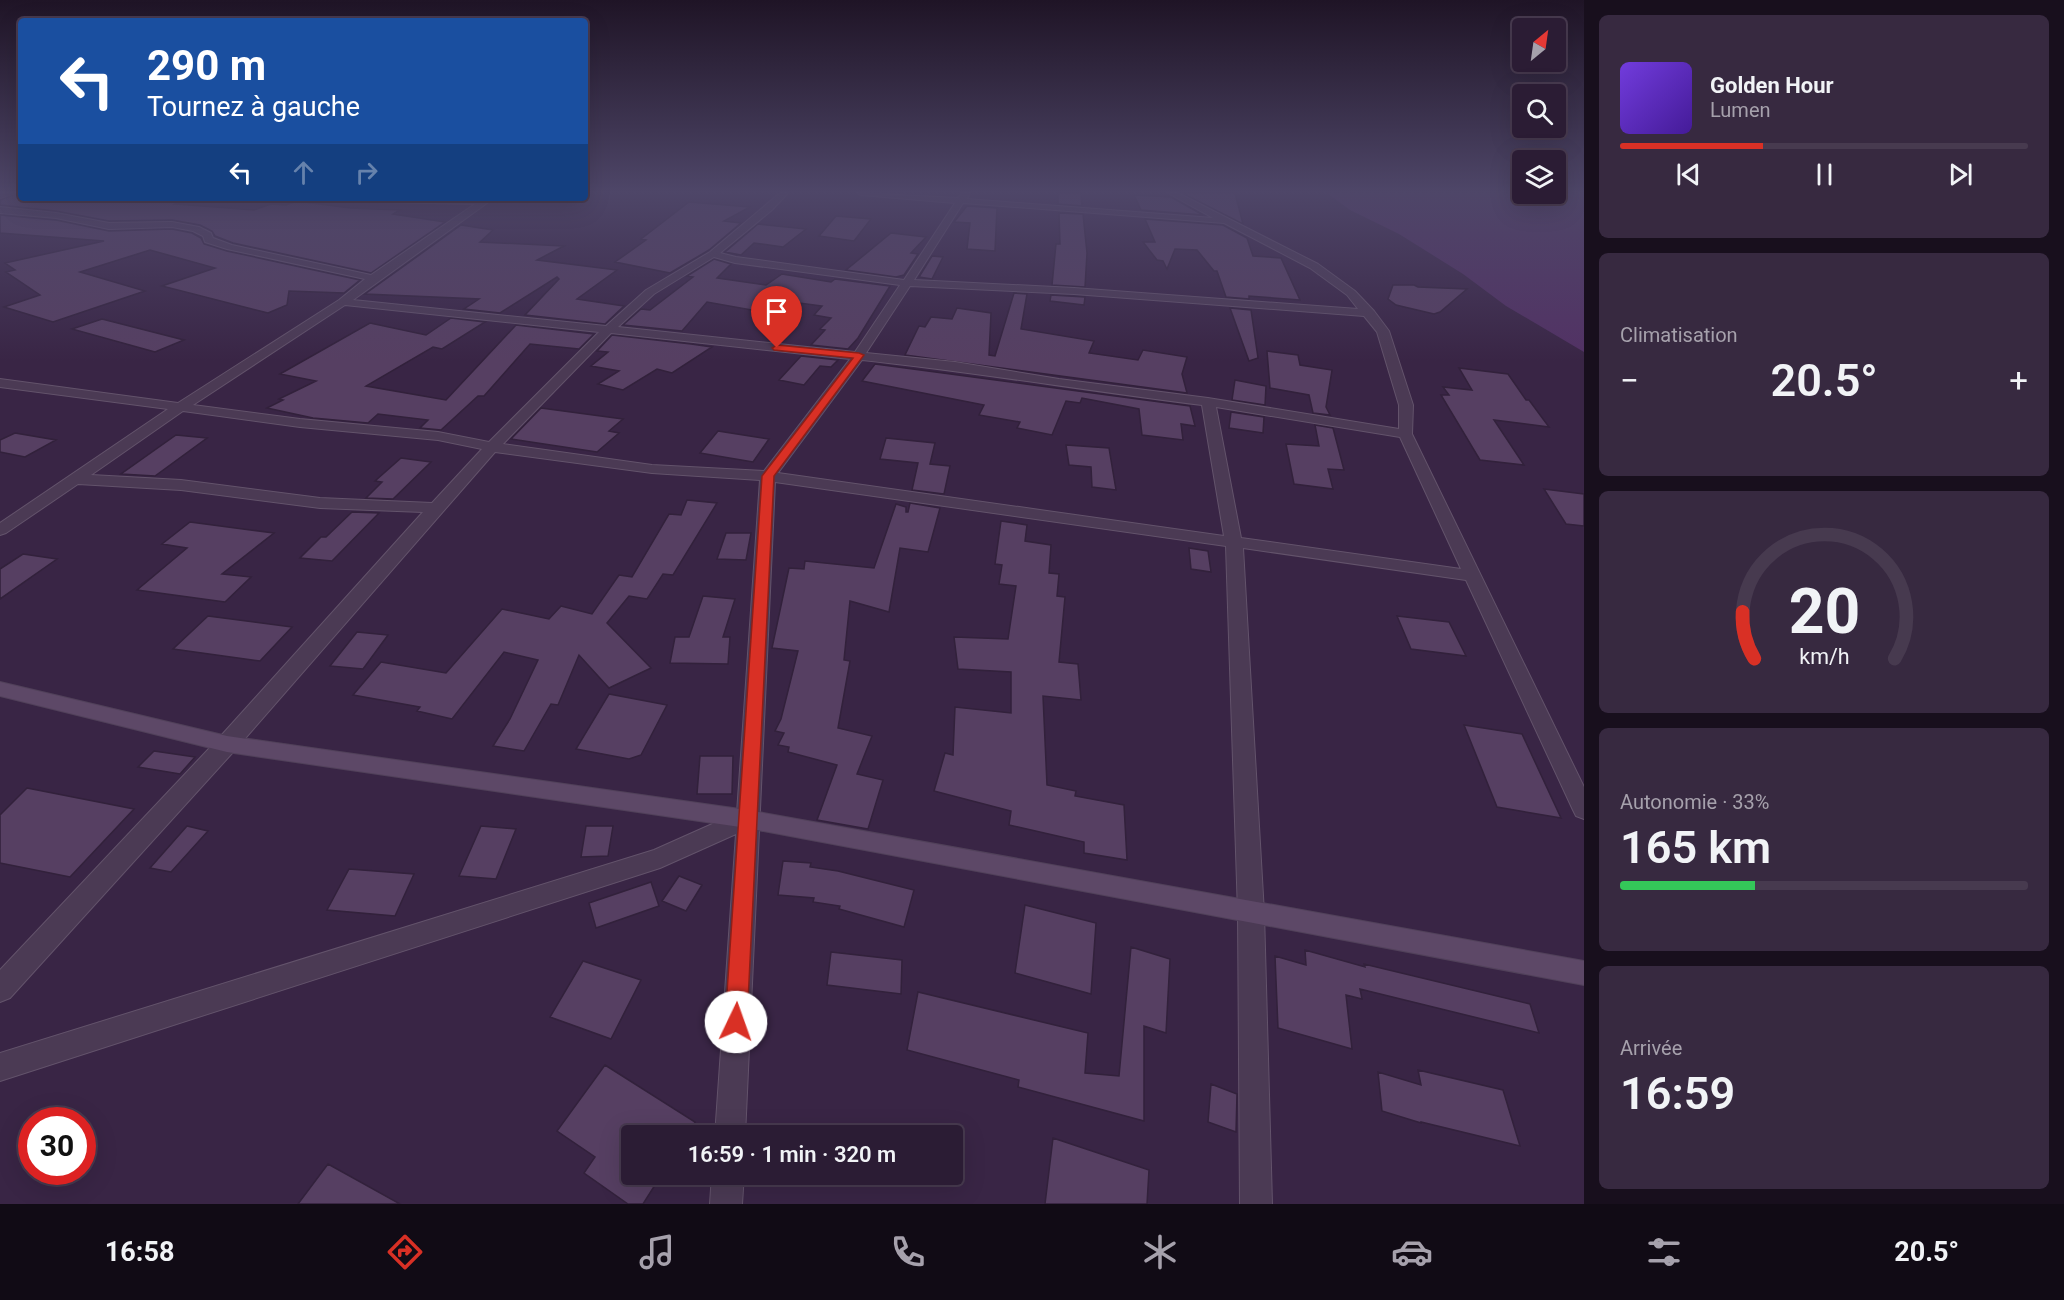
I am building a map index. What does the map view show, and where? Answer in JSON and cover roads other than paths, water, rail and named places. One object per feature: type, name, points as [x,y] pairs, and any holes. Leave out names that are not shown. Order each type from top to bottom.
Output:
[{"type":"street","points":[[240,249],[373,278]]},
{"type":"street","points":[[0,530],[181,407],[343,303],[373,278],[415,249]]},
{"type":"street","points":[[0,989],[227,744],[493,447],[609,329],[650,292],[719,249]]},
{"type":"street","points":[[731,1125],[768,476],[859,355],[928,249]]},
{"type":"street","points":[[1283,249],[1314,266],[1351,293],[1383,331],[1406,405],[1405,434],[1584,810]]},
{"type":"street","points":[[713,254],[735,260],[905,283],[1074,291],[1370,313]]},
{"type":"street","points":[[343,303],[955,366],[1059,383],[1208,402],[1405,434]]},
{"type":"street","points":[[0,383],[300,423],[438,436],[493,447],[651,469],[768,476],[1474,576]]},
{"type":"street","points":[[1208,402],[1234,543],[1251,913],[1256,1204]]},
{"type":"street","points":[[77,479],[182,485],[320,503],[436,508]]},
{"type":"street","points":[[0,689],[227,744],[747,819],[1584,973]]},
{"type":"street","points":[[0,1067],[660,858],[747,819]]},
{"type":"street","points":[[726,1204],[727,1185]]}]
